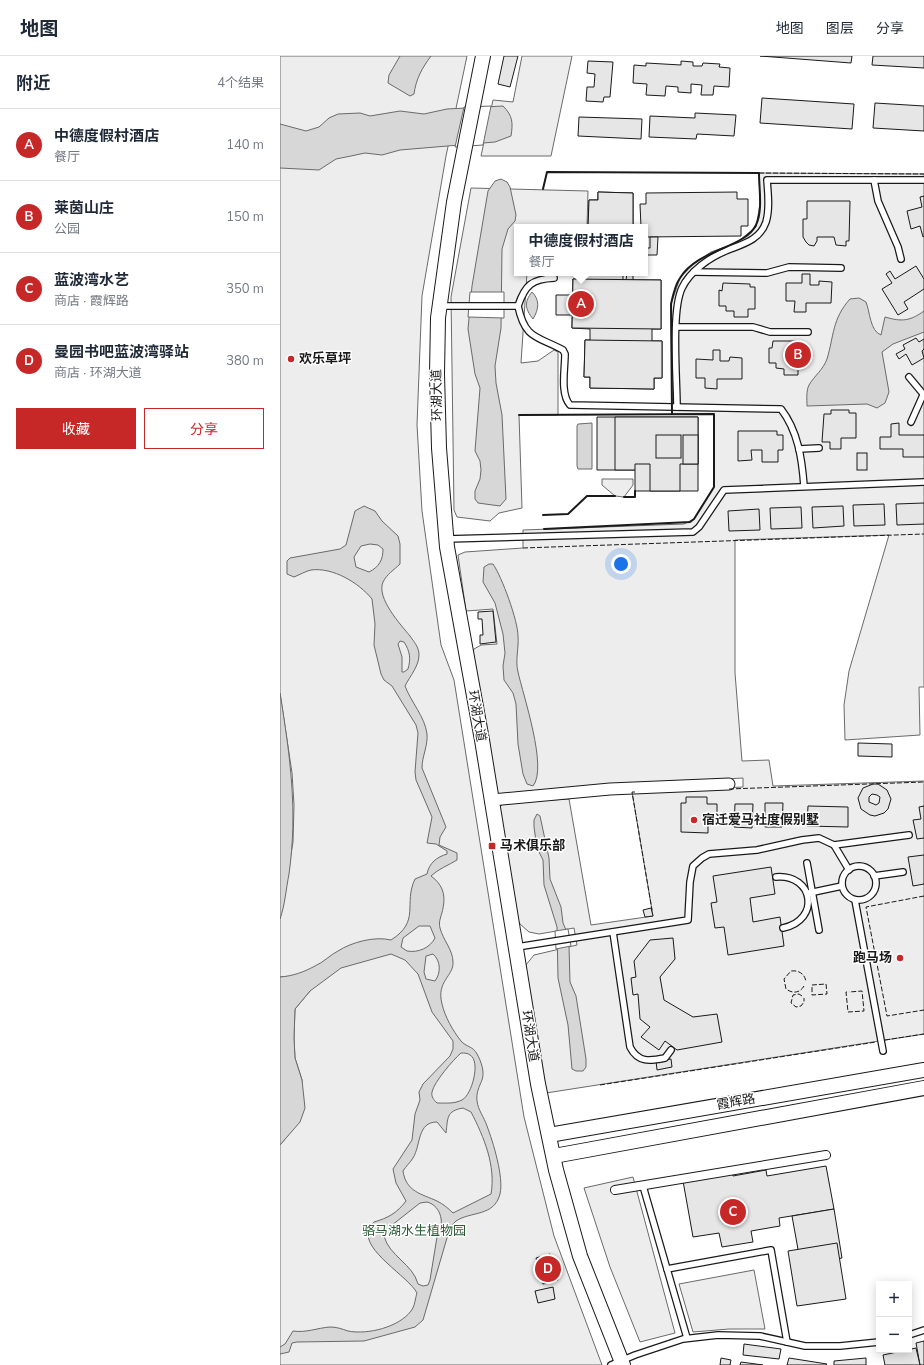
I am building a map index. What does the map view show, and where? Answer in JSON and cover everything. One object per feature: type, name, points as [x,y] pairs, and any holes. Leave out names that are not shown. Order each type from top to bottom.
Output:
[{"type":"street","name":"环湖大道","points":[[483,56],[454,202],[440,306],[436,374],[446,539],[492,800],[538,1084],[554,1156],[580,1256],[618,1364]]},
{"type":"street","points":[[492,800],[610,789],[729,784]]},
{"type":"street","name":"霞辉路","points":[[549,1135],[924,1070]]},
{"type":"street","name":"霞辉路","points":[[554,1156],[924,1088]]},
{"type":"street","points":[[615,1190],[826,1154]]},
{"type":"lane","points":[[677,407],[677,303],[682,288],[694,272],[714,257],[742,246],[756,237],[763,229],[768,216],[767,180],[924,180]]},
{"type":"lane","points":[[874,180],[878,201],[902,259]]},
{"type":"lane","points":[[694,272],[767,273],[789,267],[841,268]]},
{"type":"lane","points":[[554,278],[542,278],[531,283],[524,291],[518,306],[522,321],[534,336],[564,350],[564,393],[566,400],[570,405],[781,409],[785,414],[799,449],[804,486]]},
{"type":"lane","points":[[440,306],[518,306]]},
{"type":"lane","points":[[676,327],[753,327],[770,332],[808,332]]},
{"type":"lane","points":[[909,377],[923,395],[911,422]]},
{"type":"lane","points":[[799,449],[819,448]]},
{"type":"lane","points":[[446,539],[693,532],[699,527],[724,490],[924,482]]},
{"type":"lane","points":[[834,845],[909,835]]},
{"type":"lane","points":[[516,947],[688,920],[690,882],[693,866],[709,854],[757,850],[812,839],[825,840],[834,845],[849,870]]},
{"type":"lane","points":[[783,928],[793,926],[802,919],[808,907],[809,893],[807,863]]},
{"type":"lane","points":[[863,867],[868,869],[874,876],[875,887],[870,896],[865,899],[855,900],[847,895],[842,886],[843,877],[853,868],[863,867]]},
{"type":"lane","points":[[874,876],[903,872]]},
{"type":"lane","points":[[776,876],[790,876],[797,880],[809,893],[819,930]]},
{"type":"lane","points":[[809,893],[842,886]]},
{"type":"lane","points":[[855,900],[883,1051]]},
{"type":"lane","points":[[613,932],[630,1047],[637,1057],[643,1060],[665,1058],[671,1050]]},
{"type":"lane","points":[[643,1186],[687,1338]]},
{"type":"lane","points":[[667,1269],[770,1250],[786,1342]]},
{"type":"lane","points":[[912,1334],[924,1330]]},
{"type":"lane","points":[[618,1364],[687,1338],[718,1335],[760,1336],[805,1346],[840,1346],[876,1342]]},
{"type":"shaded area","name":"骆马湖水生植物园","points":[[280,56],[467,56],[446,156],[422,296],[417,425],[422,511],[441,645],[454,680],[524,1117],[554,1236],[602,1365],[280,1365],[280,1145],[299,1122],[302,1080],[295,1058],[295,1009],[310,991],[294,976],[280,977],[280,919],[293,842],[294,805],[292,773],[280,693]]},
{"type":"shaded area","points":[[400,56],[431,56],[420,74],[416,83],[414,94],[410,96],[388,83],[389,75]]},
{"type":"shaded area","points":[[522,56],[572,56],[551,156],[481,156],[493,100],[513,102]]},
{"type":"shaded area","points":[[503,106],[509,113],[512,120],[511,136],[495,142],[400,150],[382,155],[365,153],[336,159],[319,170],[280,168],[280,124],[306,131],[319,127],[329,118],[338,114],[360,113],[370,116],[400,111],[424,114],[447,109]]},
{"type":"shaded area","points":[[759,173],[924,174],[924,687],[919,687],[920,735],[845,740],[844,705],[849,671],[889,535],[735,540],[735,673],[742,761],[769,760],[773,786],[924,781],[924,1034],[546,1093],[525,966],[534,955],[577,945],[574,928],[539,934],[529,932],[517,919],[499,808],[503,804],[517,802],[569,799],[591,925],[653,916],[632,792],[743,787],[743,778],[594,786],[502,795],[498,794],[473,652],[474,649],[481,645],[497,644],[493,609],[466,611],[458,555],[465,552],[523,548],[523,530],[684,524],[694,519],[714,487],[714,414],[672,414],[671,304],[680,278],[693,264],[711,252],[736,243],[756,227],[760,204]]},
{"type":"shaded area","points":[[501,179],[507,182],[510,187],[516,215],[515,221],[508,229],[502,249],[501,328],[495,366],[496,383],[502,415],[506,499],[500,506],[478,503],[475,499],[475,491],[480,479],[481,470],[480,461],[475,451],[480,388],[475,374],[468,329],[472,286],[488,191],[495,181]]},
{"type":"shaded area","points":[[471,188],[588,191],[587,224],[514,224],[514,276],[527,276],[521,363],[538,361],[554,350],[558,352],[558,415],[519,415],[522,508],[499,513],[490,521],[457,517],[454,510],[451,297]]},
{"type":"shaded area","points":[[532,292],[535,295],[538,305],[533,319],[526,306]]},
{"type":"shaded area","points":[[859,298],[866,302],[872,325],[877,333],[881,335],[885,317],[896,320],[906,320],[924,311],[924,332],[893,344],[882,352],[889,392],[885,403],[877,408],[867,404],[807,406],[808,387],[827,359],[834,328],[840,314],[850,299]]},
{"type":"shaded area","points":[[592,423],[592,469],[578,469],[577,426],[578,424]]},
{"type":"shaded area","points":[[602,479],[633,479],[633,485],[624,497],[615,496],[602,485]]},
{"type":"shaded area","points":[[364,506],[375,511],[382,521],[398,536],[400,544],[400,564],[383,582],[383,596],[390,611],[410,636],[418,650],[418,663],[405,686],[426,728],[427,738],[422,768],[446,827],[440,837],[439,845],[457,853],[457,860],[440,869],[431,876],[438,882],[442,890],[444,903],[440,920],[441,932],[453,958],[453,967],[441,990],[442,1004],[447,1019],[455,1033],[463,1043],[475,1051],[481,1063],[483,1077],[477,1093],[477,1101],[495,1150],[501,1187],[500,1194],[493,1207],[462,1218],[456,1221],[452,1226],[449,1231],[423,1320],[415,1327],[364,1341],[292,1343],[289,1352],[280,1354],[280,1347],[285,1344],[293,1331],[307,1331],[330,1327],[356,1332],[374,1331],[399,1321],[406,1317],[411,1311],[417,1293],[372,1246],[368,1238],[369,1230],[374,1222],[384,1219],[392,1214],[406,1201],[396,1183],[393,1169],[412,1140],[415,1114],[420,1100],[419,1092],[423,1084],[450,1056],[453,1049],[453,1041],[432,1012],[418,974],[405,960],[391,954],[341,968],[310,991],[295,1009],[295,1058],[302,1080],[305,1108],[300,1122],[280,1145],[280,977],[294,975],[307,970],[344,948],[357,943],[371,939],[391,940],[406,926],[409,919],[410,896],[415,879],[427,874],[434,861],[447,854],[447,851],[436,844],[427,843],[432,817],[416,780],[415,772],[418,733],[416,725],[392,686],[384,680],[381,674],[374,645],[375,624],[372,599],[353,582],[345,577],[328,571],[311,570],[294,577],[287,574],[287,561],[290,558],[340,549],[346,545],[355,511]],"holes":[[[370,544],[378,545],[383,549],[380,563],[369,572],[356,567],[354,557],[361,546]],[[400,641],[404,642],[408,649],[409,655],[408,669],[404,672],[402,672],[402,657],[398,644]],[[419,926],[430,926],[435,938],[430,945],[415,951],[407,951],[401,947],[403,938]],[[433,954],[438,960],[439,964],[437,978],[435,981],[426,979],[424,972],[426,956]],[[461,1053],[466,1053],[473,1058],[475,1071],[472,1085],[466,1097],[462,1100],[453,1103],[437,1103],[432,1095],[433,1088],[453,1061]],[[463,1108],[471,1112],[488,1152],[492,1173],[491,1194],[453,1213],[441,1203],[420,1194],[411,1188],[407,1184],[403,1171],[416,1153],[420,1135],[426,1126],[437,1122],[446,1133],[449,1116],[453,1111]],[[427,1202],[436,1207],[441,1216],[441,1227],[437,1237],[428,1285],[423,1286],[418,1284],[411,1271],[391,1249],[384,1236],[387,1229],[420,1203]]]},
{"type":"shaded area","points":[[489,564],[493,564],[501,579],[509,599],[517,629],[517,668],[533,731],[538,764],[537,777],[533,786],[527,784],[523,774],[518,744],[516,704],[513,693],[504,680],[503,666],[505,653],[503,634],[495,603],[483,582],[484,567]]},
{"type":"shaded area","points":[[280,693],[290,761],[293,828],[289,874],[280,919]]},
{"type":"shaded area","points":[[537,814],[540,816],[549,858],[550,879],[561,907],[563,923],[569,946],[570,982],[576,996],[586,1059],[586,1067],[583,1071],[576,1071],[572,1069],[568,1025],[558,978],[557,927],[544,885],[543,860],[537,848],[534,827],[534,820]]},
{"type":"shaded area","points":[[633,1177],[675,1333],[640,1342],[610,1267],[584,1188]]},
{"type":"shaded area","points":[[754,1270],[765,1329],[729,1329],[693,1332],[679,1284]]},
{"type":"pier","points":[[491,106],[483,145],[455,147],[464,107]]},
{"type":"pier","points":[[470,292],[504,292],[504,318],[468,317]]},
{"type":"pier","points":[[568,929],[571,946],[556,949],[555,931]]},
{"type":"building","points":[[504,56],[518,56],[510,87],[498,84]]},
{"type":"building","points":[[760,56],[852,56],[851,63]]},
{"type":"building","points":[[873,56],[924,56],[924,68],[872,65]]},
{"type":"building","points":[[588,61],[613,62],[610,97],[604,97],[603,102],[586,101],[587,87],[594,87],[595,74],[587,73]]},
{"type":"building","points":[[681,61],[693,62],[693,66],[702,66],[703,63],[720,64],[719,67],[730,68],[729,87],[714,86],[713,95],[701,95],[702,85],[691,84],[691,93],[678,92],[678,87],[666,86],[665,96],[646,95],[647,84],[633,83],[634,65],[646,66],[646,63],[681,65]]},
{"type":"building","points":[[762,98],[854,104],[852,129],[760,123]]},
{"type":"building","points":[[875,103],[924,106],[924,131],[873,128]]},
{"type":"building","points":[[695,113],[736,115],[734,136],[697,134],[696,139],[649,137],[650,116],[695,118]]},
{"type":"building","points":[[579,117],[642,119],[641,139],[578,136]]},
{"type":"building","points":[[598,192],[633,193],[633,224],[588,224],[589,200],[598,200]]},
{"type":"building","points":[[598,192],[633,193],[633,224],[588,224],[589,200],[598,200]]},
{"type":"building","points":[[737,192],[737,199],[748,199],[748,226],[741,226],[741,236],[648,237],[648,224],[641,224],[640,204],[646,204],[646,193]]},
{"type":"building","points":[[924,196],[923,237],[920,226],[911,229],[907,211],[922,207],[920,197]]},
{"type":"building","points":[[807,201],[850,201],[849,241],[846,241],[846,246],[836,245],[834,237],[817,237],[817,241],[814,246],[809,245],[806,242],[803,237],[803,219],[807,219]]},
{"type":"building","points":[[650,237],[658,237],[657,255],[648,255],[648,248],[650,248]]},
{"type":"building","points":[[916,266],[924,279],[924,289],[904,302],[908,309],[898,315],[882,289],[892,283],[886,274],[890,271],[895,279]]},
{"type":"building","points":[[802,274],[810,274],[810,285],[819,285],[819,281],[832,282],[831,303],[806,303],[806,312],[794,312],[795,301],[786,301],[786,283],[802,283]]},
{"type":"building","points":[[584,276],[623,276],[623,280],[661,280],[661,329],[652,329],[652,341],[662,341],[662,378],[654,378],[654,389],[590,388],[590,377],[584,377],[585,340],[590,340],[590,329],[572,328],[573,279],[584,279]]},
{"type":"building","points":[[627,276],[633,276],[633,280],[626,280]]},
{"type":"building","points":[[573,279],[661,280],[661,329],[572,328]]},
{"type":"building","points":[[723,283],[750,284],[750,287],[755,287],[755,309],[748,309],[748,317],[734,317],[734,311],[726,311],[726,306],[719,306],[719,290],[722,291]]},
{"type":"building","points":[[556,295],[573,295],[572,315],[556,315]]},
{"type":"building","points":[[916,338],[919,342],[924,339],[924,349],[922,351],[924,358],[912,365],[906,354],[899,359],[896,354],[905,349],[903,345]]},
{"type":"building","points":[[585,340],[662,341],[662,378],[654,378],[654,389],[590,388],[590,377],[584,377]]},
{"type":"building","points":[[773,341],[800,341],[800,345],[805,345],[805,367],[798,367],[798,375],[784,375],[784,369],[776,368],[776,363],[769,363],[769,348],[772,348]]},
{"type":"building","points":[[713,350],[720,350],[720,361],[729,361],[730,357],[742,358],[742,379],[717,379],[717,389],[705,388],[705,378],[696,378],[696,359],[713,360]]},
{"type":"building","points":[[831,410],[849,410],[849,413],[856,413],[856,438],[841,438],[841,449],[830,449],[830,442],[822,442],[824,414],[831,414]]},
{"type":"building","points":[[597,417],[698,417],[698,491],[635,491],[635,470],[597,470]]},
{"type":"building","points":[[615,417],[698,417],[698,464],[680,464],[680,491],[650,491],[650,464],[635,464],[635,470],[615,470]]},
{"type":"building","points":[[899,423],[899,435],[924,435],[924,457],[903,457],[903,449],[880,449],[880,437],[891,437],[891,424]]},
{"type":"building","points":[[738,431],[777,431],[777,435],[783,435],[783,450],[778,450],[778,462],[762,462],[762,450],[751,450],[752,460],[738,461]]},
{"type":"building","points":[[656,435],[681,435],[681,458],[656,458]]},
{"type":"building","points":[[683,435],[698,435],[698,464],[683,464]]},
{"type":"building","points":[[857,453],[867,453],[867,470],[857,470]]},
{"type":"building","points":[[924,503],[924,524],[897,525],[896,504]]},
{"type":"building","points":[[884,504],[885,525],[854,526],[853,505]]},
{"type":"building","points":[[843,506],[844,526],[813,528],[812,507]]},
{"type":"building","points":[[801,507],[802,528],[771,529],[770,508]]},
{"type":"building","points":[[759,509],[760,530],[729,531],[728,511]]},
{"type":"building","points":[[493,611],[496,642],[480,644],[480,635],[483,635],[482,619],[478,619],[478,612]]},
{"type":"building","points":[[858,743],[892,744],[892,757],[858,756]]},
{"type":"building","points":[[873,784],[878,784],[887,790],[891,799],[888,809],[884,813],[875,816],[870,815],[861,809],[858,798],[863,788]],"holes":[[[872,794],[880,797],[879,803],[876,805],[869,802],[869,797]]]},
{"type":"building","points":[[686,797],[707,797],[707,804],[717,804],[717,821],[708,821],[708,833],[681,832],[681,803],[686,803]]},
{"type":"building","points":[[765,803],[783,803],[782,827],[765,827]]},
{"type":"building","points":[[735,804],[753,804],[752,828],[734,827]]},
{"type":"building","points":[[808,806],[848,807],[848,827],[807,826]]},
{"type":"building","points":[[924,806],[924,838],[917,839],[913,820],[921,819],[919,807]]},
{"type":"building","points":[[924,855],[924,884],[913,886],[908,857]]},
{"type":"building","points":[[771,867],[775,894],[750,898],[753,922],[780,917],[784,946],[728,955],[724,927],[715,928],[711,903],[717,902],[713,876]]},
{"type":"building","points":[[651,908],[653,916],[645,917],[643,910]]},
{"type":"building","points":[[673,938],[675,959],[660,977],[664,1000],[693,1017],[717,1014],[722,1042],[677,1050],[665,1041],[659,1050],[641,1037],[650,1027],[640,1019],[638,994],[633,995],[631,978],[636,977],[634,961],[650,940]]},
{"type":"building","points":[[671,1059],[672,1067],[657,1070],[656,1061]]},
{"type":"building","points":[[826,1166],[834,1209],[779,1218],[780,1226],[751,1231],[753,1242],[722,1247],[719,1233],[693,1237],[683,1181],[732,1173],[733,1176],[766,1170],[767,1176]]},
{"type":"building","points":[[834,1209],[842,1258],[801,1266],[792,1216]]},
{"type":"building","points":[[837,1243],[846,1299],[797,1306],[788,1251]]},
{"type":"building","points":[[550,1254],[558,1280],[543,1284],[536,1258]]},
{"type":"building","points":[[553,1287],[555,1299],[538,1303],[535,1291]]},
{"type":"building","points":[[924,1341],[924,1365],[920,1365],[916,1343]]},
{"type":"building","points":[[744,1344],[781,1349],[779,1359],[743,1355]]},
{"type":"building","points":[[916,1348],[920,1365],[885,1365],[883,1355],[892,1353],[912,1353],[912,1349]]},
{"type":"building","points":[[721,1358],[731,1360],[730,1365],[720,1365]]},
{"type":"building","points":[[789,1358],[827,1364],[787,1365]]},
{"type":"building","points":[[866,1358],[866,1365],[834,1365],[834,1361]]},
{"type":"building","points":[[741,1362],[763,1365],[740,1365]]},
{"type":"fence","points":[[759,173],[924,174]]},
{"type":"fence","points":[[523,548],[924,534]]},
{"type":"fence","points":[[729,789],[924,782]]},
{"type":"fence","points":[[635,792],[632,792],[652,910]]},
{"type":"fence","points":[[924,896],[866,907],[887,1016],[924,1010]]},
{"type":"fence","points":[[804,986],[796,992],[791,992],[786,989],[784,979],[791,971],[797,971],[803,975],[806,982]]},
{"type":"fence","points":[[826,984],[827,994],[812,995],[812,985],[826,984]]},
{"type":"fence","points":[[847,992],[848,1012],[864,1011],[862,991],[849,992]]},
{"type":"fence","points":[[802,996],[799,994],[793,995],[791,1003],[796,1007],[801,1006],[804,1002],[804,998]]},
{"type":"fence","points":[[885,1040],[924,1034]]},
{"type":"fence","points":[[600,1085],[876,1042]]},
{"type":"wall","points":[[543,189],[547,172],[759,173],[760,206],[756,225],[750,233],[742,239],[709,255],[688,268],[675,287],[671,304],[672,414]]},
{"type":"wall","points":[[519,415],[714,414],[714,487],[694,519],[690,522],[544,529]]},
{"type":"wall","points":[[624,497],[635,497],[635,491]]},
{"type":"wall","points":[[543,515],[568,514],[587,496],[615,496]]},
{"type":"place","name":"中德度假村酒店","points":[[581,304]]},
{"type":"place","name":"莱茵山庄","points":[[798,355]]},
{"type":"place","name":"欢乐草坪","points":[[291,359]]},
{"type":"place","name":"宿迁爱马社度假别墅","points":[[694,820]]},
{"type":"place","name":"马术俱乐部","points":[[492,846]]},
{"type":"place","name":"跑马场","points":[[900,958]]},
{"type":"place","name":"蓝波湾水艺","points":[[733,1212]]},
{"type":"place","name":"曼园书吧蓝波湾驿站","points":[[548,1269]]}]
